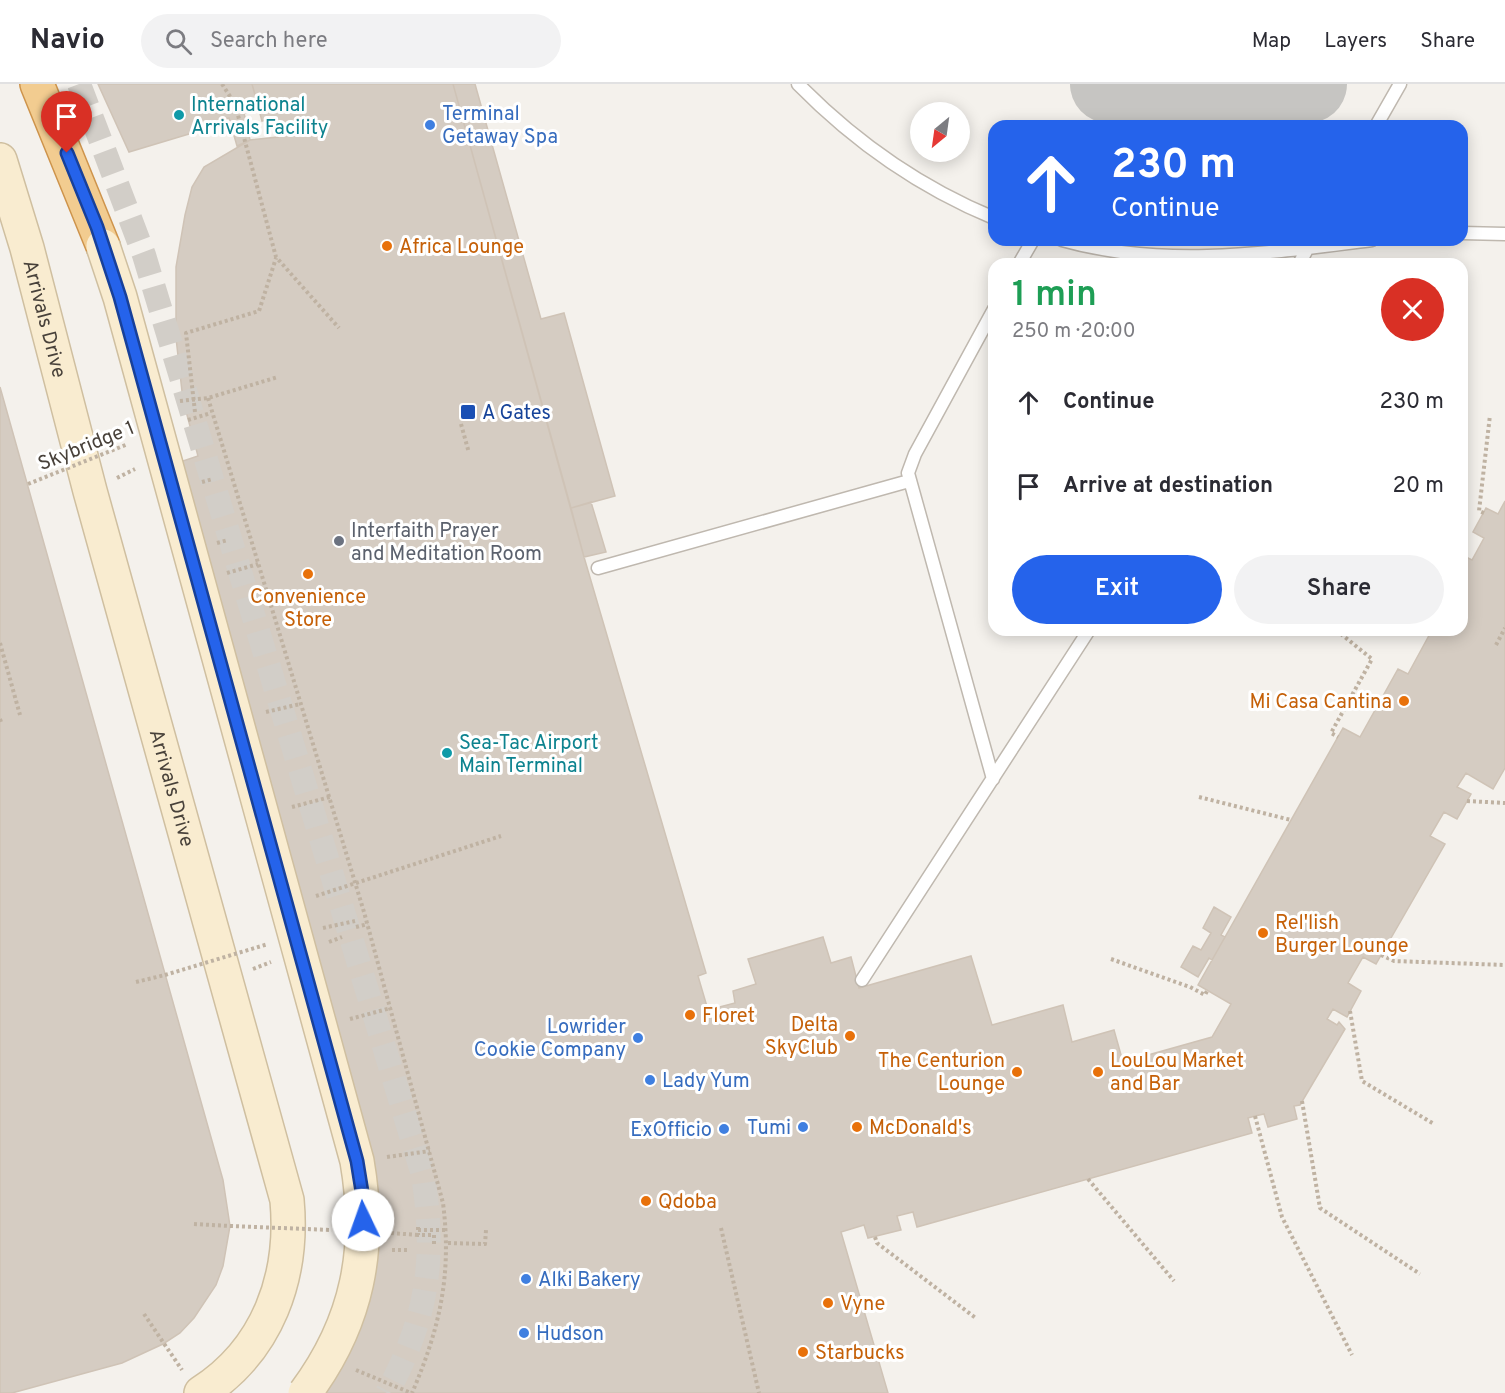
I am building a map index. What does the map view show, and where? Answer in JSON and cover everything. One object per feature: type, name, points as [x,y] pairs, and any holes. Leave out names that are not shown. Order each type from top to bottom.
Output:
[{"type":"highway","points":[[37,84],[103,246]]},
{"type":"main road","name":"Arrivals Drive","points":[[0,160],[27,248],[90,491],[287,1200],[289,1250],[284,1278],[275,1305],[246,1354],[226,1374],[201,1393]]},
{"type":"main road","points":[[103,246],[120,297],[357,1161],[363,1198],[364,1243],[357,1287],[343,1330],[322,1370],[305,1393]]},
{"type":"lane","points":[[798,84],[857,139],[898,168],[938,192],[988,215]]},
{"type":"lane","points":[[1379,120],[1400,84]]},
{"type":"lane","points":[[1468,233],[1505,234]]},
{"type":"lane","points":[[1090,246],[1114,251],[1194,258],[1293,246]]},
{"type":"lane","points":[[988,320],[910,463],[909,481],[993,779]]},
{"type":"lane","points":[[598,568],[909,481]]},
{"type":"lane","points":[[862,980],[1085,636]]},
{"type":"path","points":[[222,84],[235,104],[276,257],[339,328]]},
{"type":"path","points":[[195,412],[186,333],[259,311],[276,257]]},
{"type":"path","points":[[183,400],[208,398],[278,377]]},
{"type":"path","points":[[208,398],[212,419],[368,924],[430,1151],[446,1230],[442,1304],[430,1352],[411,1393],[350,1368]]},
{"type":"path","points":[[177,424],[211,413]]},
{"type":"path","points":[[1484,513],[1479,511],[1490,415]]},
{"type":"path","points":[[206,420],[212,419]]},
{"type":"path","points":[[462,424],[469,453]]},
{"type":"path","name":"Skybridge 1","points":[[28,484],[134,441]]},
{"type":"path","points":[[226,573],[258,564]]},
{"type":"path","points":[[1496,645],[1505,628]]},
{"type":"path","points":[[1338,737],[1331,733],[1372,659],[1343,636]]},
{"type":"path","points":[[0,643],[20,716]]},
{"type":"path","points":[[261,713],[300,704]]},
{"type":"path","points":[[290,808],[330,797]]},
{"type":"path","points":[[1199,797],[1291,820]]},
{"type":"path","points":[[1467,801],[1505,803]]},
{"type":"path","points":[[287,904],[501,837]]},
{"type":"path","points":[[314,930],[355,921]]},
{"type":"path","points":[[357,927],[368,924]]},
{"type":"path","points":[[136,982],[272,942]]},
{"type":"path","points":[[1381,955],[1394,962],[1505,965]]},
{"type":"path","points":[[1111,959],[1190,987],[1205,996],[1207,991]]},
{"type":"path","points":[[340,1022],[391,1008]]},
{"type":"path","points":[[1350,1011],[1362,1081],[1434,1124]]},
{"type":"path","points":[[1302,1101],[1320,1208],[1420,1274]]},
{"type":"path","points":[[1255,1116],[1282,1217],[1352,1354]]},
{"type":"path","points":[[377,1158],[430,1151]]},
{"type":"path","points":[[1088,1179],[1174,1281]]},
{"type":"path","points":[[194,1224],[341,1231]]},
{"type":"path","points":[[721,1228],[759,1393]]},
{"type":"path","points":[[386,1233],[446,1230]]},
{"type":"path","points":[[447,1243],[485,1244],[486,1230]]},
{"type":"path","points":[[418,1231],[434,1236],[434,1244]]},
{"type":"path","points":[[875,1237],[877,1243],[977,1319]]},
{"type":"path","points":[[144,1314],[163,1344]]},
{"type":"building","name":"International Arrivals Facility","points":[[98,84],[252,84],[259,109],[244,113],[250,140],[237,146],[229,118],[197,126],[199,131],[129,152]]},
{"type":"building","name":"Sea-Tac Airport Main Terminal","points":[[252,84],[453,84],[584,557],[706,973],[698,976],[708,1010],[735,1003],[733,991],[756,984],[748,959],[823,937],[831,963],[851,957],[859,988],[971,956],[992,1025],[1063,1005],[1072,1042],[1114,1030],[1123,1062],[1212,1037],[1231,1004],[1198,985],[1343,728],[1360,737],[1398,669],[1408,674],[1429,636],[1468,636],[1468,558],[1472,560],[1484,538],[1473,532],[1486,508],[1498,514],[1505,501],[1505,768],[1493,789],[1466,773],[1457,787],[1471,794],[1457,819],[1444,812],[1430,836],[1445,844],[1376,964],[1363,957],[1348,983],[1361,991],[1347,1017],[1333,1009],[1327,1019],[1337,1025],[1339,1022],[1345,1029],[1300,1105],[1294,1106],[1297,1119],[1268,1127],[1264,1114],[1255,1116],[1248,1118],[1252,1133],[917,1227],[913,1212],[897,1216],[901,1230],[868,1238],[864,1225],[841,1232],[888,1393],[320,1393],[370,1278],[174,464],[198,456],[183,400],[176,338],[176,267],[192,187],[204,167],[250,140],[278,137],[274,118],[262,121]]},
{"type":"building","points":[[453,84],[475,84],[541,319],[564,313],[615,496],[571,508]]},
{"type":"building","points":[[0,387],[223,1180],[230,1226],[223,1266],[216,1285],[194,1318],[180,1333],[163,1344],[122,1363],[12,1393],[0,1393]]},
{"type":"building","points":[[591,502],[606,552],[584,557],[571,508]]},
{"type":"building","points":[[1214,907],[1231,917],[1221,935],[1225,937],[1212,960],[1209,958],[1198,977],[1181,967],[1193,946],[1201,950],[1211,933],[1203,928]]},
{"type":"taxiway","points":[[1109,84],[1134,89],[1184,93],[1233,92],[1308,84]]},
{"type":"tunnel","points":[[79,84],[144,255],[423,1175],[429,1235],[425,1287],[412,1339],[387,1393]]},
{"type":"place","name":"International Arrivals Facility","points":[[179,115]]},
{"type":"place","name":"Terminal Getaway Spa","points":[[430,125]]},
{"type":"place","name":"Africa Lounge","points":[[387,246]]},
{"type":"place","name":"A Gates","points":[[468,412]]},
{"type":"place","name":"Interfaith Prayer and Meditation Room","points":[[339,541]]},
{"type":"place","name":"Convenience Store","points":[[308,574]]},
{"type":"place","name":"Mi Casa Cantina","points":[[1404,701]]},
{"type":"place","name":"Sea-Tac Airport Main Terminal","points":[[447,753]]},
{"type":"place","name":"Rel'lish Burger Lounge","points":[[1263,933]]},
{"type":"place","name":"Floret","points":[[690,1015]]},
{"type":"place","name":"Delta SkyClub","points":[[850,1036]]},
{"type":"place","name":"Lowrider Cookie Company","points":[[638,1038]]},
{"type":"place","name":"The Centurion Lounge","points":[[1017,1072]]},
{"type":"place","name":"LouLou Market and Bar","points":[[1098,1072]]},
{"type":"place","name":"Lady Yum","points":[[650,1080]]},
{"type":"place","name":"Tumi","points":[[803,1127]]},
{"type":"place","name":"McDonald's","points":[[857,1127]]},
{"type":"place","name":"ExOfficio","points":[[724,1129]]},
{"type":"place","name":"Qdoba","points":[[646,1201]]},
{"type":"place","name":"Alki Bakery","points":[[526,1279]]},
{"type":"place","name":"Vyne","points":[[828,1303]]},
{"type":"place","name":"Hudson","points":[[524,1333]]},
{"type":"place","name":"Starbucks","points":[[803,1352]]},
{"type":"route","points":[[67,153],[97,227],[120,297],[357,1161],[363,1198],[363,1220]]}]
